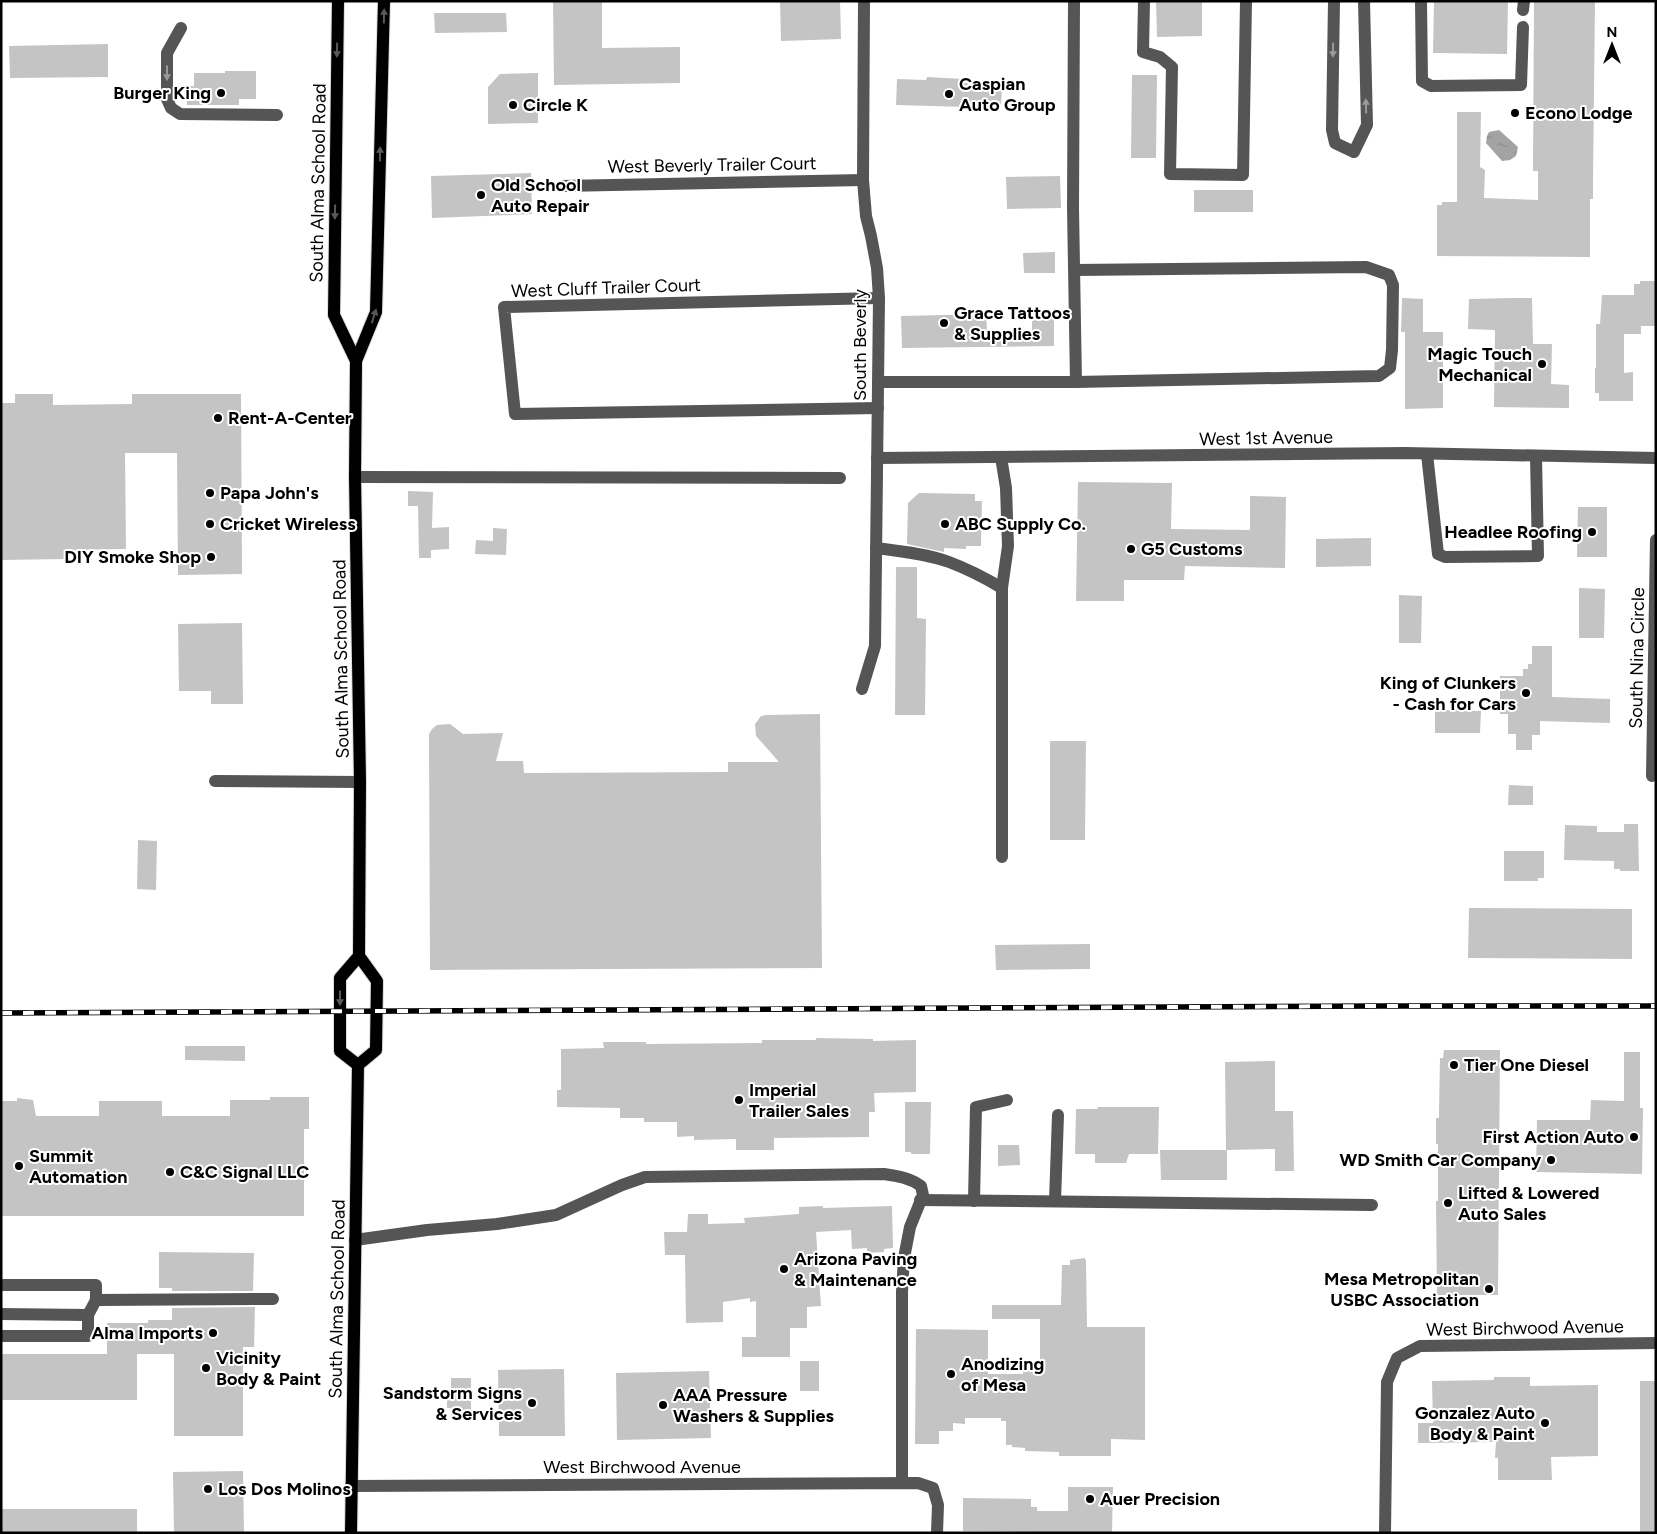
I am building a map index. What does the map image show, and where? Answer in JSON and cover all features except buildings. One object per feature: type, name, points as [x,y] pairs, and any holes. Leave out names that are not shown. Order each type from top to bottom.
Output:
[{"type":"main road","name":"South Alma School Road","points":[[338,1],[334,315],[356,361]]},
{"type":"main road","name":"South Alma School Road","points":[[359,956],[360,782],[356,361],[376,312],[384,1]]},
{"type":"main road","points":[[359,956],[377,981],[377,990],[376,1050],[358,1065],[340,1050],[340,978],[359,956]]},
{"type":"main road","name":"South Alma School Road","points":[[351,1533],[358,1065]]},
{"type":"street","name":"South Beverly","points":[[862,689],[875,646],[879,298],[877,268],[866,216],[863,180],[864,1]]},
{"type":"street","points":[[1074,1],[1073,208],[1076,382]]},
{"type":"street","points":[[1144,1],[1143,52],[1160,57],[1172,67],[1170,174],[1243,175],[1246,1]]},
{"type":"street","points":[[1334,1],[1332,130],[1335,143],[1354,152],[1366,125],[1364,1]]},
{"type":"street","points":[[1421,1],[1422,81],[1431,86],[1521,85],[1523,27]]},
{"type":"street","points":[[181,28],[167,53],[167,99],[171,108],[180,114],[277,115]]},
{"type":"street","name":"West Beverly Trailer Court","points":[[562,186],[863,180]]},
{"type":"street","points":[[878,382],[1076,382],[1379,376],[1390,368],[1393,285],[1389,275],[1366,267],[1075,270]]},
{"type":"street","name":"West Cluff Trailer Court","points":[[878,408],[514,414],[504,307],[879,298]]},
{"type":"street","points":[[1427,454],[1438,554],[1445,557],[1538,556],[1536,456]]},
{"type":"street","name":"West 1st Avenue","points":[[877,458],[1427,454],[1656,458]]},
{"type":"street","points":[[1001,457],[1006,488],[1008,546],[1002,588],[1002,857]]},
{"type":"street","points":[[356,477],[840,478]]},
{"type":"street","name":"South Nina Circle","points":[[1652,776],[1656,540]]},
{"type":"street","points":[[876,548],[947,561],[975,573],[1002,588]]},
{"type":"street","points":[[215,781],[360,782]]},
{"type":"street","points":[[974,1201],[976,1107],[1008,1100]]},
{"type":"street","points":[[1055,1201],[1058,1115]]},
{"type":"street","points":[[355,1240],[427,1230],[497,1224],[556,1215],[622,1184],[645,1177],[884,1174],[901,1176],[921,1186],[923,1195],[910,1227],[904,1258],[902,1302],[902,1483]]},
{"type":"street","points":[[920,1200],[1372,1205]]},
{"type":"street","points":[[1,1285],[96,1285],[96,1300],[88,1315],[88,1336],[1,1336]]},
{"type":"street","points":[[96,1300],[273,1299]]},
{"type":"street","points":[[1,1314],[88,1315]]},
{"type":"street","name":"West Birchwood Avenue","points":[[1385,1533],[1387,1382],[1396,1358],[1420,1346],[1656,1343]]},
{"type":"street","name":"West Birchwood Avenue","points":[[352,1486],[918,1483],[932,1488],[938,1505],[937,1533]]},
{"type":"water","points":[[1499,130],[1518,147],[1516,156],[1510,160],[1502,161],[1486,143],[1489,132]]},
{"type":"railway","points":[[1,1013],[1656,1006]]},
{"type":"place","name":"Burger King","points":[[221,93]]},
{"type":"place","name":"Caspian Auto Group","points":[[949,94]]},
{"type":"place","name":"Circle K","points":[[513,105]]},
{"type":"place","name":"Econo Lodge","points":[[1515,113]]},
{"type":"place","name":"Old School Auto Repair","points":[[481,195]]},
{"type":"place","name":"Grace Tattoos & Supplies","points":[[944,323]]},
{"type":"place","name":"Magic Touch Mechanical","points":[[1542,364]]},
{"type":"place","name":"Rent-A-Center","points":[[218,418]]},
{"type":"place","name":"Papa John's","points":[[210,493]]},
{"type":"place","name":"Cricket Wireless","points":[[210,524]]},
{"type":"place","name":"ABC Supply Co.","points":[[945,524]]},
{"type":"place","name":"Headlee Roofing","points":[[1592,532]]},
{"type":"place","name":"G5 Customs","points":[[1131,549]]},
{"type":"place","name":"DIY Smoke Shop","points":[[211,557]]},
{"type":"place","name":"King of Clunkers - Cash for Cars","points":[[1526,693]]},
{"type":"place","name":"Tier One Diesel","points":[[1454,1065]]},
{"type":"place","name":"Imperial Trailer Sales","points":[[739,1100]]},
{"type":"place","name":"First Action Auto","points":[[1634,1137]]},
{"type":"place","name":"WD Smith Car Company","points":[[1551,1160]]},
{"type":"place","name":"Summit Automation","points":[[19,1166]]},
{"type":"place","name":"C&C Signal LLC","points":[[170,1172]]},
{"type":"place","name":"Lifted & Lowered Auto Sales","points":[[1448,1203]]},
{"type":"place","name":"Arizona Paving & Maintenance","points":[[784,1269]]},
{"type":"place","name":"Mesa Metropolitan USBC Association","points":[[1489,1289]]},
{"type":"place","name":"Alma Imports","points":[[213,1333]]},
{"type":"place","name":"Vicinity Body & Paint","points":[[206,1368]]},
{"type":"place","name":"Anodizing of Mesa","points":[[951,1374]]},
{"type":"place","name":"Sandstorm Signs & Services","points":[[532,1403]]},
{"type":"place","name":"AAA Pressure Washers & Supplies","points":[[663,1405]]},
{"type":"place","name":"Gonzalez Auto Body & Paint","points":[[1545,1423]]},
{"type":"place","name":"Los Dos Molinos","points":[[208,1489]]},
{"type":"place","name":"Auer Precision","points":[[1090,1499]]}]
